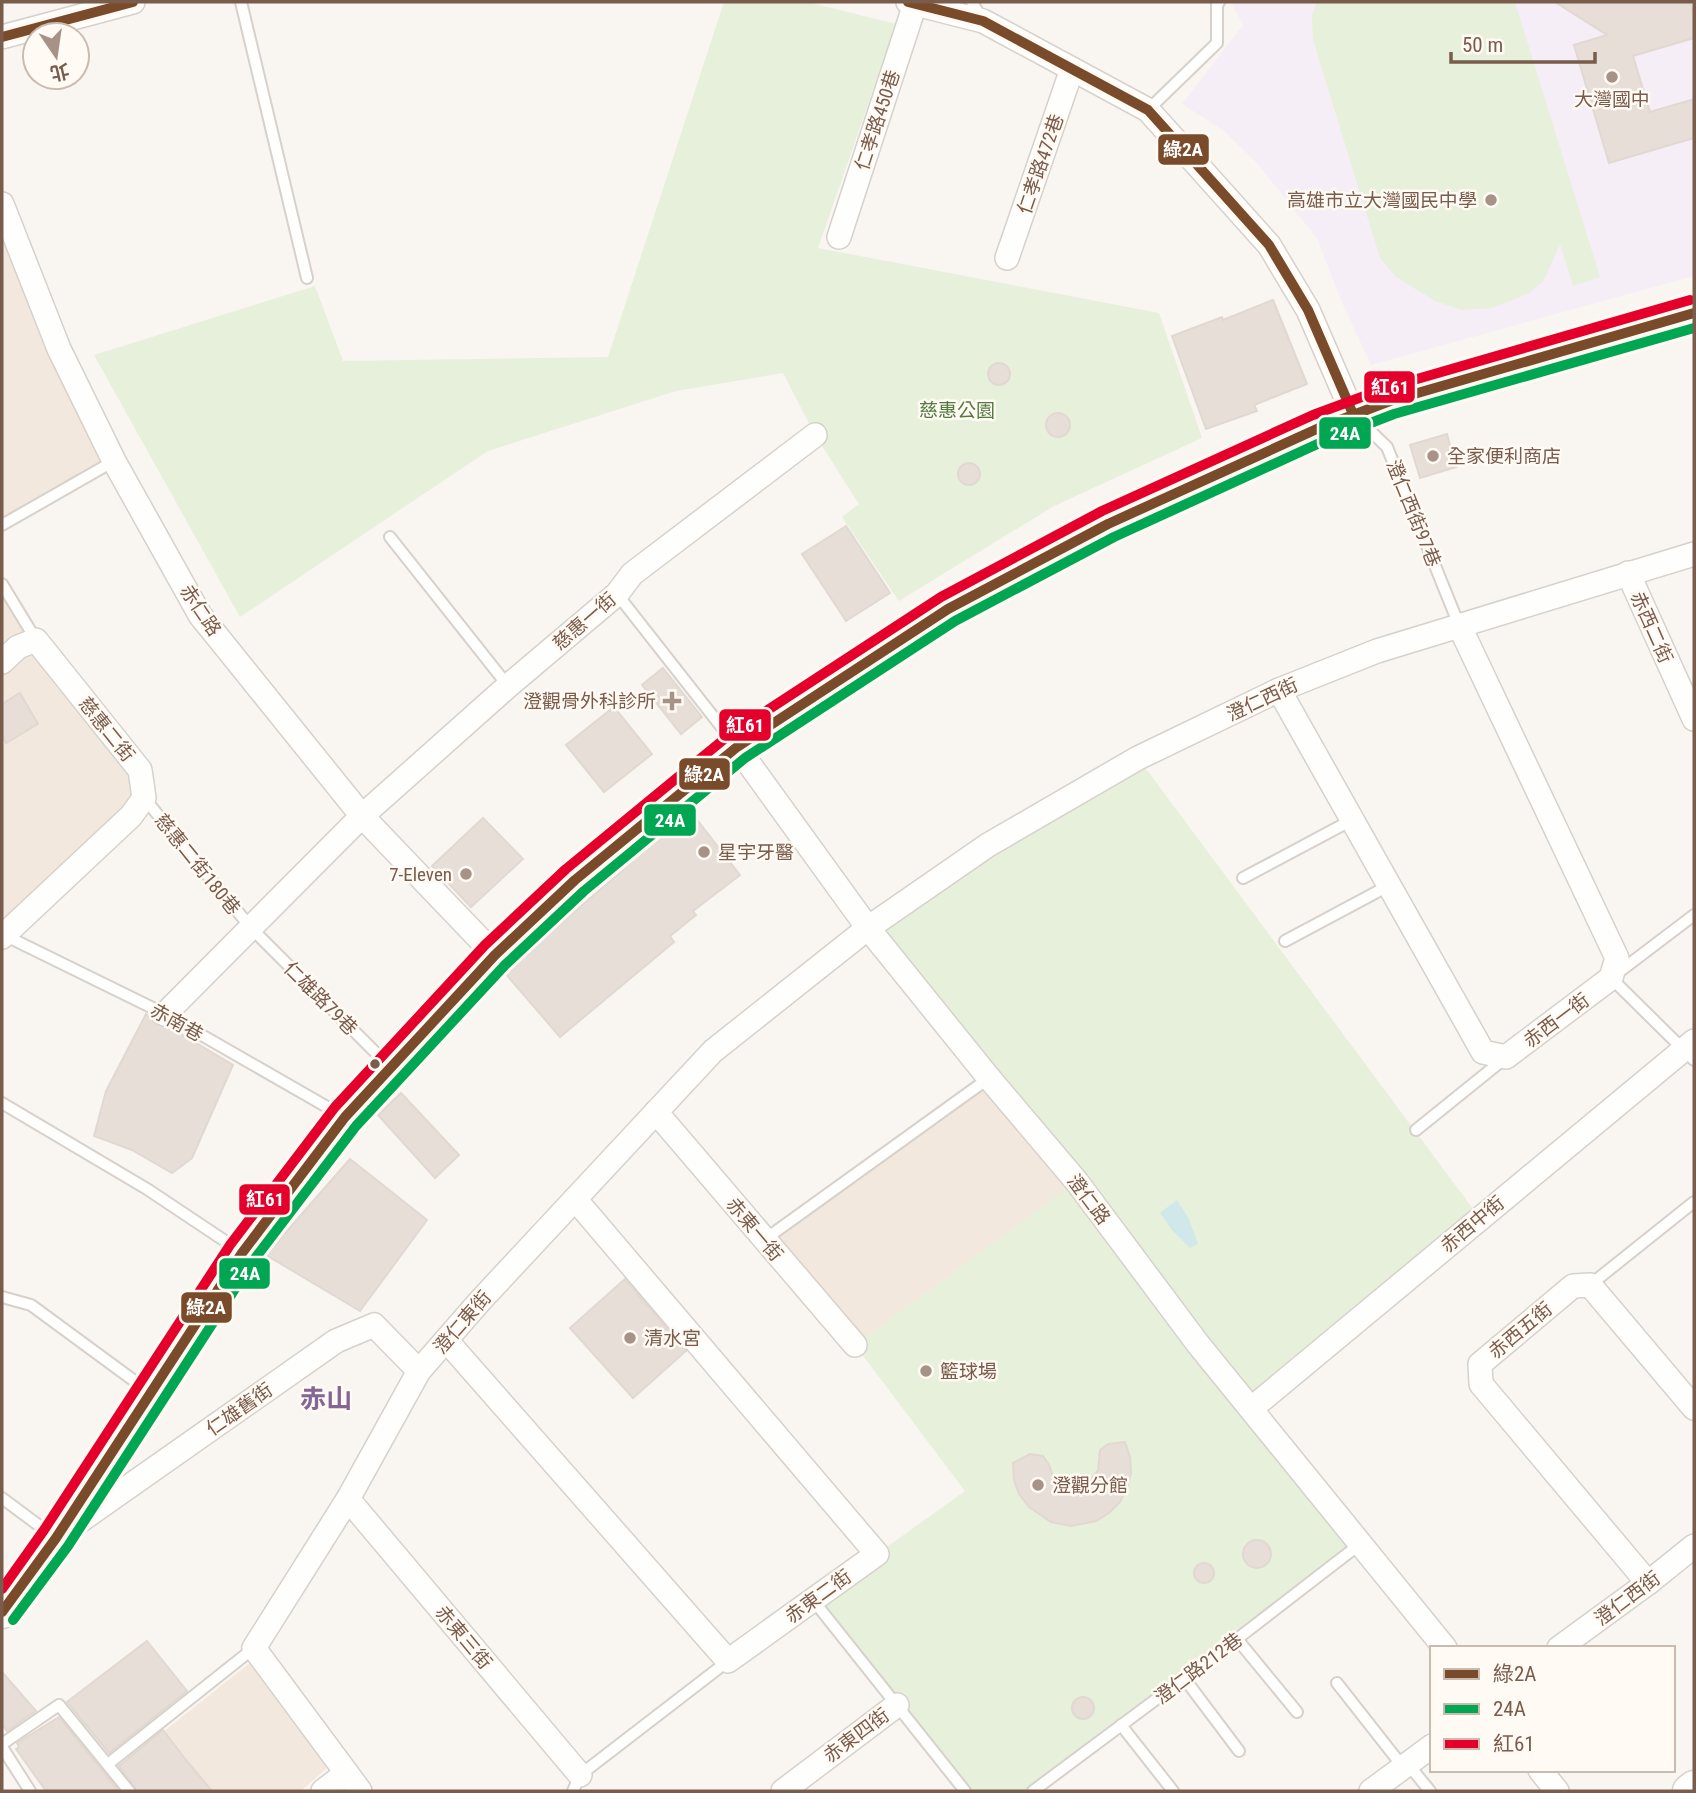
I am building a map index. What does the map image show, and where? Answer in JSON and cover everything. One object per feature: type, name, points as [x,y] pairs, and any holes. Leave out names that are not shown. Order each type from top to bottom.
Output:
[{"type":"street","points":[[2,37],[133,2]]},
{"type":"street","points":[[911,3],[982,8],[1072,69],[1148,110],[1269,245],[1308,310],[1353,414]]},
{"type":"street","name":"仁孝路450巷","points":[[839,237],[911,3]]},
{"type":"street","name":"仁孝路472巷","points":[[1007,258],[1072,69]]},
{"type":"street","name":"赤仁路","points":[[2,204],[59,349],[114,461],[200,615],[362,816],[495,954]]},
{"type":"street","points":[[2,1612],[55,1538],[242,1253],[345,1117],[495,954],[575,880],[737,747],[948,608],[1108,524],[1353,414],[1694,313]]},
{"type":"street","name":"慈惠一街","points":[[362,816],[508,685],[617,594],[632,574],[814,435]]},
{"type":"street","name":"澄仁西街","points":[[868,928],[988,845],[1127,765],[1279,690],[1377,651],[1694,554]]},
{"type":"street","name":"赤西二街","points":[[1628,573],[1694,719]]},
{"type":"street","points":[[1459,625],[1617,958],[1611,978]]},
{"type":"street","points":[[2,662],[18,647],[36,640]]},
{"type":"street","name":"慈惠二街","points":[[36,640],[140,770],[144,798]]},
{"type":"street","name":"赤西一街","points":[[1279,690],[1350,821],[1483,1052],[1506,1057],[1611,978]]},
{"type":"street","name":"澄仁路","points":[[737,747],[868,928],[1076,1182],[1198,1344],[1362,1542],[1443,1646]]},
{"type":"street","points":[[3,936],[131,816],[144,798]]},
{"type":"street","points":[[165,1014],[362,816]]},
{"type":"street","name":"澄仁東街","points":[[254,1648],[348,1499],[419,1371],[480,1301],[713,1051],[868,928]]},
{"type":"street","name":"赤西中街","points":[[1252,1408],[1691,1050]]},
{"type":"street","name":"赤東一街","points":[[656,1112],[855,1345]]},
{"type":"street","name":"赤東二街","points":[[575,1199],[877,1554],[728,1661]]},
{"type":"street","points":[[1590,1285],[1694,1408]]},
{"type":"street","name":"赤西五街","points":[[1590,1285],[1573,1286],[1480,1364],[1481,1384],[1648,1583]]},
{"type":"street","name":"仁雄舊街","points":[[55,1538],[336,1341],[374,1325],[419,1371]]},
{"type":"street","points":[[446,1340],[728,1661]]},
{"type":"street","name":"赤東三街","points":[[348,1499],[576,1783]]},
{"type":"street","name":"澄仁西街","points":[[1562,1646],[1694,1546]]},
{"type":"street","points":[[254,1648],[360,1791]]},
{"type":"street","name":"赤東四街","points":[[783,1791],[897,1704]]},
{"type":"street","points":[[1371,1791],[1430,1747]]},
{"type":"street","points":[[1542,1772],[1557,1791]]},
{"type":"street","points":[[323,1791],[345,1774]]},
{"type":"street","points":[[1689,1791],[1694,1787]]},
{"type":"lane","points":[[241,2],[307,278]]},
{"type":"lane","points":[[1148,110],[1217,43],[1219,2]]},
{"type":"lane","name":"澄仁西街97巷","points":[[1353,414],[1387,447],[1459,625]]},
{"type":"lane","points":[[2,525],[114,461]]},
{"type":"lane","points":[[390,537],[508,685]]},
{"type":"lane","points":[[2,584],[36,640]]},
{"type":"lane","points":[[617,594],[737,747]]},
{"type":"lane","name":"慈惠二街180巷","points":[[144,798],[251,929]]},
{"type":"lane","points":[[1242,878],[1350,821]]},
{"type":"lane","points":[[1285,941],[1388,886]]},
{"type":"lane","points":[[1691,1050],[1611,978],[1694,915]]},
{"type":"lane","name":"仁雄路79巷","points":[[251,929],[391,1067]]},
{"type":"lane","name":"赤南巷","points":[[3,936],[165,1014],[345,1117]]},
{"type":"lane","points":[[1416,1130],[1506,1057]]},
{"type":"lane","points":[[763,1240],[989,1078]]},
{"type":"lane","points":[[2,1103],[147,1189],[242,1253]]},
{"type":"lane","points":[[1590,1285],[1694,1202]]},
{"type":"lane","points":[[2,1297],[31,1305],[150,1391]]},
{"type":"lane","points":[[2,1499],[55,1538]]},
{"type":"lane","name":"澄仁路212巷","points":[[1033,1791],[1362,1542]]},
{"type":"lane","points":[[813,1600],[965,1791]]},
{"type":"lane","points":[[1237,1639],[1297,1712]]},
{"type":"lane","points":[[108,1764],[254,1648]]},
{"type":"lane","points":[[576,1783],[728,1661]]},
{"type":"lane","points":[[1184,1678],[1239,1751]]},
{"type":"lane","points":[[1337,1683],[1430,1791]]},
{"type":"lane","points":[[30,1791],[2,1746],[60,1705],[130,1791]]},
{"type":"lane","points":[[1121,1726],[1173,1791]]},
{"type":"shaded area","name":"高雄市立大灣國民中學","points":[[1231,2],[1694,2],[1694,276],[1371,365],[1340,298],[1317,238],[1257,163],[1224,131],[1182,104],[1243,25]]},
{"type":"shaded area","points":[[2,204],[114,461],[2,525]]},
{"type":"shaded area","points":[[2,584],[140,770],[144,798],[2,937]]},
{"type":"shaded area","points":[[989,1078],[1077,1182],[855,1345],[763,1240]]},
{"type":"shaded area","points":[[251,1662],[328,1767],[301,1791],[139,1791],[119,1767]]},
{"type":"green space","name":"慈惠公園","points":[[724,2],[807,2],[896,24],[818,248],[1159,313],[1202,438],[1054,506],[899,601],[842,517],[859,504],[815,435],[783,373],[676,391],[488,451],[240,617],[94,355],[315,286],[343,361],[608,357]]},
{"type":"green space","points":[[1317,2],[1515,2],[1600,277],[1573,286],[1560,244],[1544,280],[1530,293],[1492,308],[1462,310],[1435,301],[1396,277],[1380,258],[1313,40],[1312,15]]},
{"type":"green space","points":[[1138,758],[1479,1217],[1253,1408],[1362,1542],[1033,1791],[965,1791],[813,1600],[965,1491],[855,1345],[1073,1184],[868,928]]},
{"type":"water","points":[[1177,1200],[1188,1217],[1198,1244],[1190,1248],[1160,1213]]},
{"type":"building","name":"大灣國中","points":[[1555,2],[1690,2],[1694,17],[1694,38],[1633,56],[1650,112],[1694,99],[1694,138],[1609,163],[1574,45],[1607,35]]},
{"type":"building","points":[[1273,300],[1307,384],[1254,405],[1257,411],[1206,429],[1172,336]]},
{"type":"building","points":[[999,363],[1007,366],[1010,374],[1007,382],[999,385],[991,382],[988,374],[991,366]]},
{"type":"building","points":[[1058,413],[1067,416],[1070,425],[1067,434],[1058,437],[1049,434],[1046,425],[1049,416]]},
{"type":"building","name":"全家便利商店","points":[[1447,434],[1456,467],[1420,478],[1410,445]]},
{"type":"building","points":[[969,463],[977,466],[980,474],[977,482],[969,485],[961,482],[958,474],[961,466]]},
{"type":"building","points":[[846,526],[890,593],[846,621],[802,554]]},
{"type":"building","name":"澄觀骨外科診所","points":[[663,668],[702,717],[681,734],[642,685]]},
{"type":"building","points":[[20,693],[38,724],[6,743],[2,735],[2,704]]},
{"type":"building","points":[[614,707],[652,754],[604,792],[566,745]]},
{"type":"building","points":[[691,812],[740,875],[693,911],[696,915],[670,936],[674,942],[560,1037],[504,972],[623,870],[621,868]]},
{"type":"building","points":[[483,818],[523,859],[471,907],[432,866]]},
{"type":"building","points":[[146,1014],[156,1024],[169,1027],[233,1065],[192,1158],[172,1173],[132,1150],[94,1136],[106,1091]]},
{"type":"building","points":[[401,1093],[459,1155],[435,1178],[378,1115]]},
{"type":"building","points":[[350,1159],[427,1220],[360,1311],[266,1255]]},
{"type":"building","name":"清水宮","points":[[625,1279],[686,1351],[633,1398],[570,1328]]},
{"type":"building","name":"澄觀分館","points":[[1125,1442],[1131,1473],[1127,1488],[1120,1502],[1096,1521],[1071,1526],[1051,1522],[1029,1507],[1019,1494],[1014,1480],[1013,1463],[1030,1454],[1043,1456],[1054,1479],[1062,1486],[1076,1489],[1088,1483],[1098,1470],[1100,1450],[1108,1444]]},
{"type":"building","points":[[1257,1540],[1267,1544],[1271,1554],[1267,1564],[1257,1568],[1247,1564],[1243,1554],[1247,1544]]},
{"type":"building","points":[[1200,1563],[1208,1563],[1214,1573],[1208,1583],[1200,1583],[1194,1577],[1194,1569]]},
{"type":"building","points":[[147,1641],[187,1691],[109,1753],[67,1702]]},
{"type":"building","points":[[2,1672],[36,1711],[7,1731],[2,1724]]},
{"type":"building","points":[[1083,1697],[1091,1700],[1094,1708],[1091,1716],[1083,1719],[1075,1716],[1072,1708],[1075,1700]]},
{"type":"building","points":[[59,1717],[119,1791],[46,1791],[16,1749],[19,1747],[17,1743]]},
{"type":"building","points":[[163,1730],[212,1791],[137,1791],[119,1766]]},
{"type":"transit line","name":"綠2A","points":[[2,37],[133,2]]},
{"type":"transit line","name":"綠2A","points":[[908,2],[983,21],[1148,110],[1269,245],[1308,310],[1353,414]]},
{"type":"transit line","name":"紅61","points":[[2,1589],[44,1530],[230,1245],[335,1107],[485,945],[566,869],[728,736],[941,597],[1102,511],[1313,415],[1386,388],[1690,300]]},
{"type":"transit line","name":"綠2A","points":[[2,1612],[56,1538],[242,1253],[345,1117],[495,955],[575,880],[737,747],[948,609],[1108,524],[1319,428],[1390,401],[1694,313]]},
{"type":"transit line","name":"24A","points":[[13,1620],[68,1546],[253,1261],[356,1126],[505,965],[584,891],[745,758],[955,621],[1114,537],[1324,441],[1394,414],[1694,328]]},
{"type":"place","name":"大灣國中","points":[[1612,77]]},
{"type":"place","name":"高雄市立大灣國民中學","points":[[1491,200]]},
{"type":"place","name":"全家便利商店","points":[[1433,456]]},
{"type":"place","name":"澄觀骨外科診所","points":[[672,701]]},
{"type":"place","name":"星宇牙醫","points":[[704,852]]},
{"type":"place","name":"7-Eleven","points":[[466,874]]},
{"type":"place","name":"清水宮","points":[[630,1338]]},
{"type":"place","name":"籃球場","points":[[926,1371]]},
{"type":"place","name":"澄觀分館","points":[[1038,1485]]},
{"type":"district","name":"赤山","points":[[326,1399]]}]
